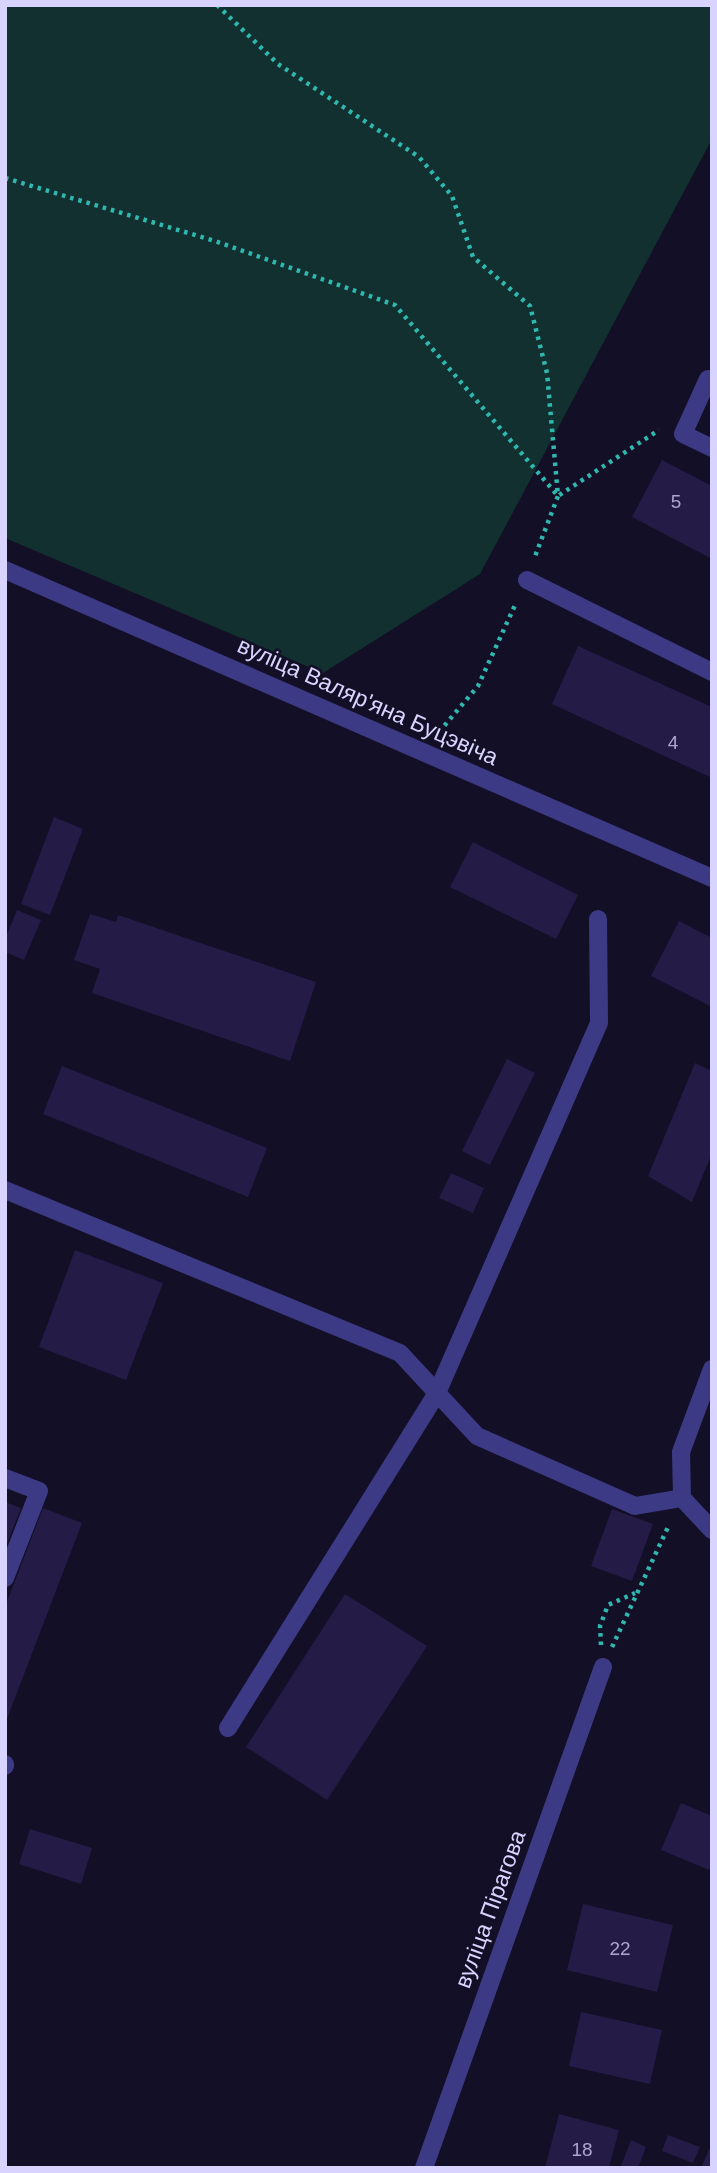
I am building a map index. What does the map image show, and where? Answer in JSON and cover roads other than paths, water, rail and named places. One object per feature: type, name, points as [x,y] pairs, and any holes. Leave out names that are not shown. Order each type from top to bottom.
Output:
[{"type":"street","points":[[712,381],[708,379],[683,434],[712,448]]},
{"type":"street","name":"вуліца Валяр'яна Буцэвіча","points":[[5,570],[712,878]]},
{"type":"street","points":[[527,580],[712,672]]},
{"type":"street","points":[[228,1728],[437,1393],[599,1023],[598,919]]},
{"type":"street","points":[[5,1190],[400,1353],[477,1436],[635,1506],[682,1498]]},
{"type":"street","points":[[712,1369],[681,1452],[682,1498],[712,1530]]},
{"type":"street","points":[[5,1478],[39,1491],[5,1578]]},
{"type":"street","name":"вуліца Пірагова","points":[[424,2168],[603,1667]]}]
